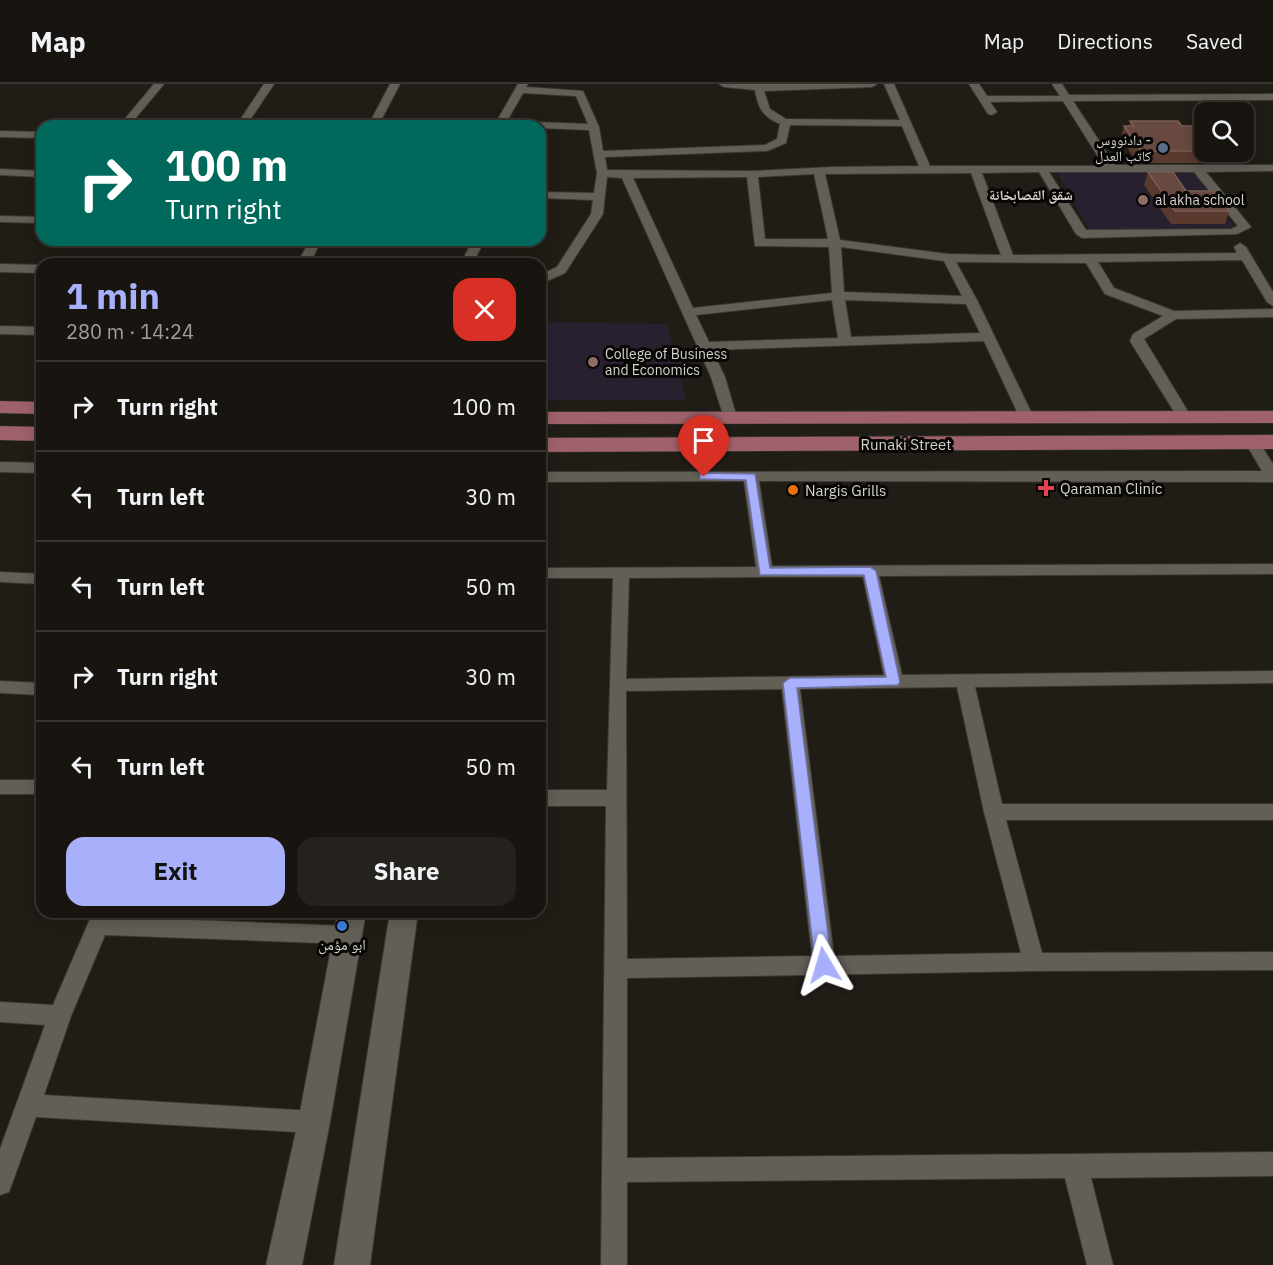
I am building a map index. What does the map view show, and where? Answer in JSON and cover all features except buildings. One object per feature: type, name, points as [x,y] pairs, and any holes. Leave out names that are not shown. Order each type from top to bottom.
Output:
[{"type":"main road","points":[[0,407],[36,408]]},
{"type":"main road","name":"Runaki Street","points":[[546,418],[1273,417]]},
{"type":"main road","points":[[0,433],[36,434]]},
{"type":"main road","name":"Runaki Street","points":[[546,445],[1262,442]]},
{"type":"main road","points":[[352,1265],[403,918]]},
{"type":"main road","points":[[284,1265],[314,1122],[350,923]]},
{"type":"street","points":[[129,120],[159,84]]},
{"type":"street","points":[[245,120],[269,84]]},
{"type":"street","points":[[376,120],[395,84]]},
{"type":"street","points":[[724,84],[759,88],[872,84]]},
{"type":"street","points":[[889,84],[926,169]]},
{"type":"street","points":[[974,84],[992,112]]},
{"type":"street","points":[[1057,84],[1111,168]]},
{"type":"street","points":[[504,120],[522,87],[580,93],[594,127],[602,173],[597,214],[561,270],[546,277]]},
{"type":"street","points":[[759,88],[762,109],[773,118],[785,122],[907,123]]},
{"type":"street","points":[[984,99],[1273,97]]},
{"type":"street","points":[[598,154],[767,148],[776,146],[782,141],[785,122]]},
{"type":"street","points":[[546,126],[594,127]]},
{"type":"street","points":[[0,134],[36,135]]},
{"type":"street","points":[[1042,169],[1082,234],[1233,232],[1245,227],[1197,168]]},
{"type":"street","points":[[602,173],[626,175],[926,169],[1273,168]]},
{"type":"street","points":[[975,169],[1008,258]]},
{"type":"street","points":[[0,172],[36,174]]},
{"type":"street","points":[[819,172],[835,243],[838,296],[845,341]]},
{"type":"street","points":[[752,174],[759,243],[835,243],[948,258],[1090,259],[1244,256]]},
{"type":"street","points":[[626,175],[718,376],[730,418]]},
{"type":"street","points":[[546,195],[599,197]]},
{"type":"street","points":[[0,219],[36,220]]},
{"type":"street","points":[[1233,232],[1244,256],[1273,302]]},
{"type":"street","points":[[948,258],[972,300],[1027,418]]},
{"type":"street","points":[[1090,259],[1109,291],[1173,315],[1273,313]]},
{"type":"street","points":[[0,268],[36,269]]},
{"type":"street","points":[[690,312],[838,296],[972,300]]},
{"type":"street","points":[[1173,315],[1143,332],[1137,341],[1185,418]]},
{"type":"street","points":[[0,330],[36,331]]},
{"type":"street","points":[[703,346],[989,337]]},
{"type":"street","points":[[546,477],[1273,477],[1262,442]]},
{"type":"street","points":[[0,467],[36,468]]},
{"type":"street","points":[[751,477],[765,572]]},
{"type":"street","points":[[546,573],[1273,570]]},
{"type":"street","points":[[870,571],[894,682]]},
{"type":"street","points":[[614,1265],[618,685],[621,573]]},
{"type":"street","points":[[0,577],[36,579]]},
{"type":"street","points":[[618,685],[1273,678]]},
{"type":"street","points":[[965,681],[994,812],[1034,962]]},
{"type":"street","points":[[790,683],[824,965]]},
{"type":"street","points":[[0,687],[36,689]]},
{"type":"street","points":[[0,787],[36,784]]},
{"type":"street","points":[[546,798],[617,798]]},
{"type":"street","points":[[994,812],[1273,812]]},
{"type":"street","points":[[0,1183],[60,1016],[102,919],[350,923]]},
{"type":"street","points":[[616,969],[1034,962],[1273,961]]},
{"type":"street","points":[[0,1012],[60,1016]]},
{"type":"street","points":[[28,1105],[314,1122]]},
{"type":"street","points":[[615,1170],[1273,1164]]},
{"type":"street","points":[[1075,1166],[1100,1265]]},
{"type":"shaded area","name":"al akha school","points":[[1193,171],[1235,228],[1089,230],[1057,173]]},
{"type":"shaded area","points":[[546,322],[667,324],[686,400],[546,400]]},
{"type":"place","name":"دادنووس - کاتب العدل","points":[[1163,148]]},
{"type":"place","name":"al akha school","points":[[1143,200]]},
{"type":"place","name":"College of Business and Economics","points":[[593,362]]},
{"type":"place","name":"Qaraman Clinic","points":[[1046,488]]},
{"type":"place","name":"Nargis Grills","points":[[793,490]]},
{"type":"place","name":"ابو مؤمن","points":[[342,926]]},
{"type":"district","name":"شقق القصابخانة","points":[[1031,195]]},
{"type":"route","points":[[704,477],[751,477],[765,572],[870,571],[894,682],[790,683],[824,965]]}]
